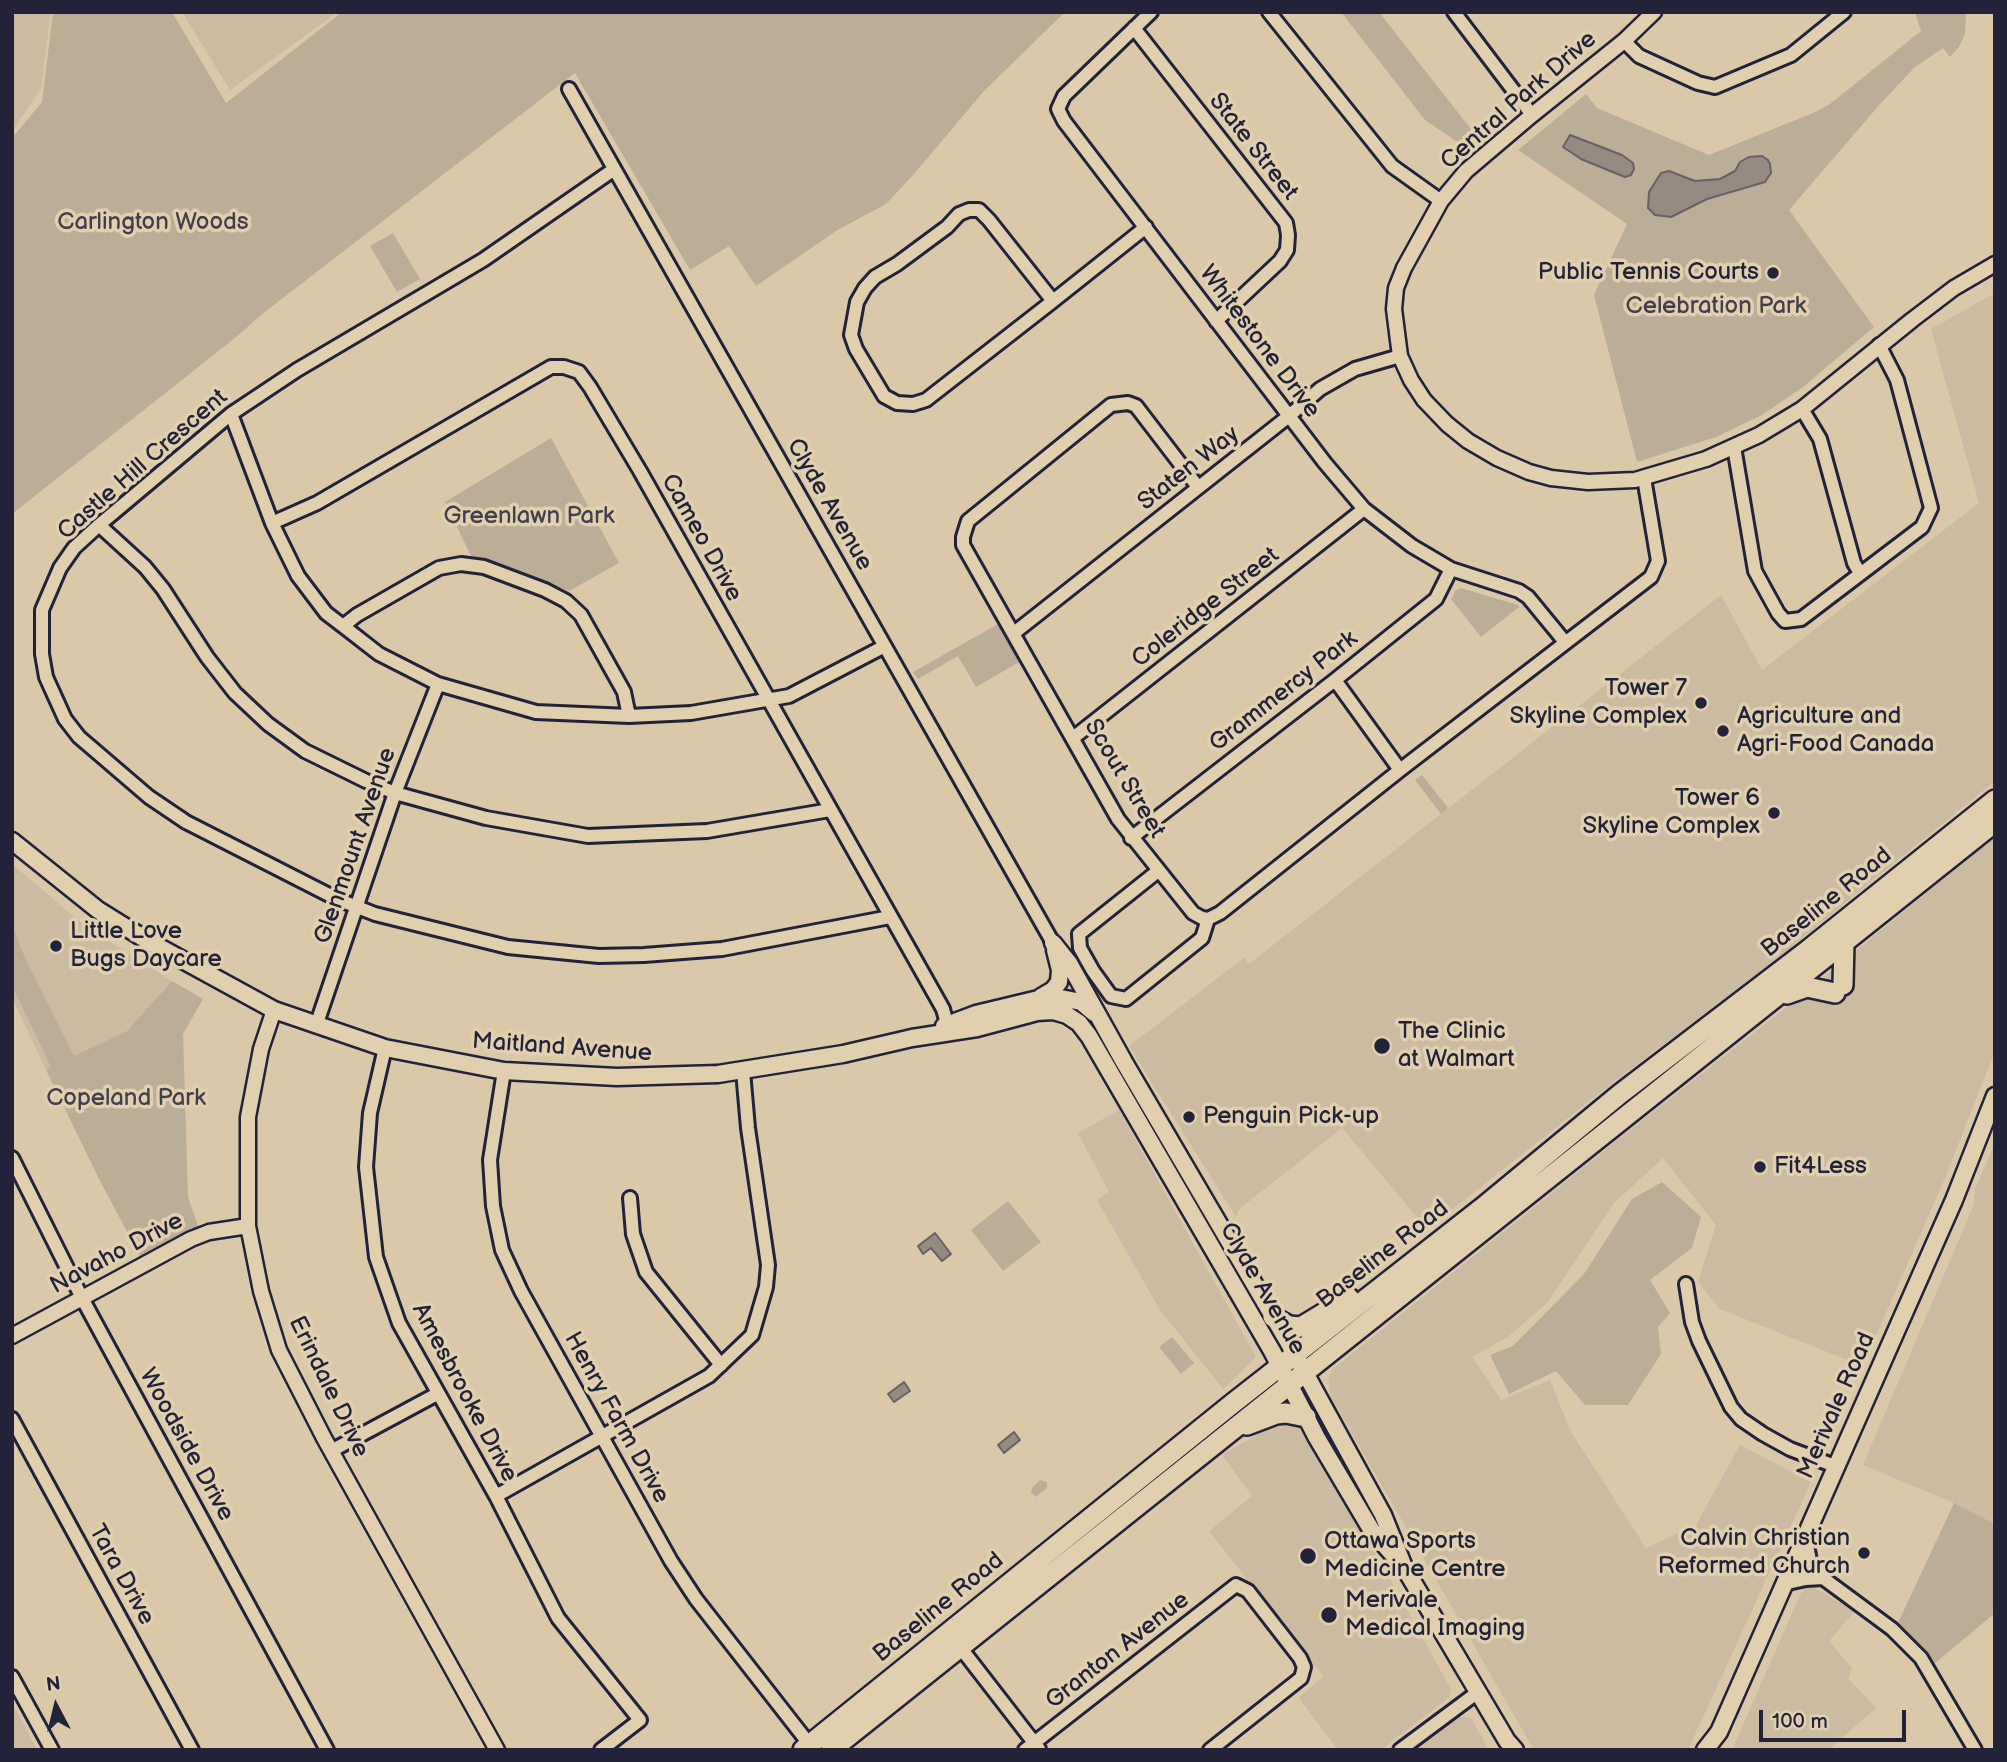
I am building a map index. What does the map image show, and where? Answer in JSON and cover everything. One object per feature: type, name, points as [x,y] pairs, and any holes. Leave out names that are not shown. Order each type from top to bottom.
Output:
[{"type":"main road","name":"Baseline Road","points":[[807,1747],[1227,1434],[1292,1369],[1422,1254],[1633,1084],[1844,942],[1995,800]]},
{"type":"main road","name":"Baseline Road","points":[[831,1750],[960,1647],[1033,1576],[1292,1369],[1762,1008],[1815,959],[1928,864],[1995,822]]},
{"type":"main road","name":"Maitland Avenue","points":[[12,841],[98,910],[148,941],[274,1010],[384,1048],[504,1072],[664,1077],[743,1071],[846,1053],[949,1028],[1045,1012],[1067,1015],[1085,1030]]},
{"type":"main road","points":[[1762,1008],[1794,990],[1807,987],[1839,989],[1844,942]]},
{"type":"main road","points":[[1041,998],[1059,982],[1059,964],[1052,943]]},
{"type":"main road","name":"Clyde Avenue","points":[[1052,943],[1069,963],[1273,1317],[1306,1417],[1372,1531],[1404,1567]]},
{"type":"main road","name":"Maitland Avenue","points":[[949,1028],[976,1014],[1041,998],[1059,997],[1081,1002],[1101,1020]]},
{"type":"main road","name":"Clyde Avenue","points":[[1085,1030],[1383,1515],[1404,1567],[1510,1747]]},
{"type":"main road","points":[[1633,1084],[1646,1099]]},
{"type":"main road","name":"Merivale Road","points":[[1705,1750],[1718,1732],[1954,1200],[1995,1097]]},
{"type":"main road","points":[[1137,1118],[1157,1117]]},
{"type":"main road","points":[[1273,1317],[1289,1326],[1306,1325],[1381,1276],[1422,1254]]},
{"type":"main road","points":[[1227,1434],[1276,1414],[1306,1417]]},
{"type":"main road","name":"Merivale Road","points":[[1716,1750],[1718,1732]]},
{"type":"street","name":"Whitestone Drive","points":[[1151,12],[1064,96],[1058,109],[1064,121],[1289,416],[1364,509],[1412,546],[1451,569],[1519,591],[1528,597],[1565,642]]},
{"type":"street","points":[[1269,12],[1392,166],[1441,201]]},
{"type":"street","name":"Central Park Drive","points":[[1654,12],[1623,41],[1475,163],[1441,201],[1412,251],[1396,288],[1394,319],[1400,356],[1417,390],[1438,416],[1468,441],[1505,462],[1541,475],[1576,481],[1612,482],[1644,478],[1706,459],[1734,447],[1802,409],[1879,345],[1954,289],[1994,265]]},
{"type":"street","points":[[1623,41],[1643,58],[1698,83],[1715,87],[1791,55],[1844,12]]},
{"type":"street","points":[[1460,14],[1532,115]]},
{"type":"street","name":"State Street","points":[[1134,29],[1286,223],[1287,250],[1280,261],[1216,321]]},
{"type":"street","name":"Clyde Avenue","points":[[569,89],[1052,943]]},
{"type":"street","name":"Castle Hill Crescent","points":[[613,170],[483,260],[297,370],[231,414],[99,525],[74,548],[60,568],[42,610],[41,654],[46,677],[65,719],[79,737],[149,797],[186,822],[357,908],[508,947],[599,956],[722,949],[890,917]]},
{"type":"street","points":[[1053,301],[989,220],[979,210],[969,210],[959,214],[947,227],[876,277],[865,288],[858,302],[851,335],[856,349],[884,396],[897,402],[913,404],[926,400],[1053,301],[1146,227]]},
{"type":"street","points":[[1734,447],[1755,571],[1785,621],[1801,619],[1922,527],[1931,508],[1897,380],[1879,345]]},
{"type":"street","name":"Staten Way","points":[[1014,633],[1337,377],[1362,366],[1400,356]]},
{"type":"street","name":"Cameo Drive","points":[[272,523],[317,503],[551,367],[565,367],[579,372],[590,387],[943,1009],[949,1028]]},
{"type":"street","name":"Scout Street","points":[[1198,487],[1136,406],[1128,403],[1111,405],[968,521],[964,527],[963,545],[1118,819],[1193,913],[1209,919]]},
{"type":"street","points":[[1802,409],[1821,439],[1854,563],[1860,573]]},
{"type":"street","points":[[231,414],[272,523],[298,576],[326,613],[380,654],[438,684],[536,712],[629,716],[691,713],[768,702],[789,696],[883,647]]},
{"type":"street","points":[[1158,871],[1079,934],[1080,947],[1111,996],[1126,999],[1202,938],[1209,919],[1651,577],[1658,561],[1644,478]]},
{"type":"street","name":"Coleridge Street","points":[[1073,738],[1364,509]]},
{"type":"street","points":[[99,525],[145,567],[235,693],[268,724],[305,751],[396,793],[486,818],[588,836],[707,831],[830,810]]},
{"type":"street","points":[[343,626],[357,615],[439,568],[461,564],[484,567],[545,590],[566,601],[581,615],[624,692],[629,716]]},
{"type":"street","name":"Grammercy Park","points":[[1131,838],[1436,598],[1451,569]]},
{"type":"street","points":[[1335,680],[1400,770]]},
{"type":"street","name":"Glenmount Avenue","points":[[317,1023],[396,793],[438,684]]},
{"type":"street","name":"Erindale Drive","points":[[274,1010],[261,1049],[248,1117],[248,1226],[261,1292],[279,1350],[331,1451],[497,1750]]},
{"type":"street","name":"Amesbrooke Drive","points":[[384,1048],[370,1113],[366,1167],[376,1257],[399,1323],[496,1496],[558,1618],[640,1720],[601,1750]]},
{"type":"street","points":[[496,1496],[709,1376],[752,1335],[766,1287],[768,1265],[748,1128],[743,1071]]},
{"type":"street","name":"Henry Farm Drive","points":[[504,1072],[490,1160],[492,1206],[502,1250],[671,1561],[696,1600],[807,1747]]},
{"type":"street","name":"Woodside Drive","points":[[12,1158],[82,1298],[327,1750]]},
{"type":"street","points":[[630,1198],[633,1234],[646,1272],[721,1365]]},
{"type":"street","name":"Navaho Drive","points":[[12,1336],[191,1239],[209,1232],[248,1226]]},
{"type":"street","points":[[1686,1284],[1692,1322],[1731,1407],[1741,1419],[1763,1434],[1790,1449],[1835,1466]]},
{"type":"street","points":[[331,1451],[437,1394]]},
{"type":"street","name":"Tara Drive","points":[[12,1419],[192,1750]]},
{"type":"street","points":[[1805,1536],[1811,1565],[1823,1578],[1892,1629],[1921,1658],[1972,1748]]},
{"type":"street","points":[[1783,1584],[1823,1578]]},
{"type":"street","name":"Granton Avenue","points":[[1033,1748],[1236,1585],[1248,1591],[1300,1658],[1304,1667],[1301,1678],[1210,1750]]},
{"type":"street","points":[[960,1647],[1033,1748]]},
{"type":"street","points":[[12,1677],[52,1750]]},
{"type":"street","points":[[1401,1750],[1478,1692]]},
{"type":"shaded area","points":[[12,12],[51,12],[41,89],[12,131]]},
{"type":"shaded area","points":[[182,12],[338,12],[230,90]]},
{"type":"shaded area","points":[[1570,135],[1622,155],[1633,163],[1631,175],[1625,177],[1581,159],[1563,147]]},
{"type":"shaded area","points":[[1762,156],[1770,164],[1771,173],[1765,182],[1707,199],[1671,217],[1655,215],[1648,208],[1649,192],[1661,173],[1669,171],[1695,181],[1720,179],[1735,171],[1740,162],[1749,157]]},
{"type":"shaded area","points":[[1995,293],[1995,781],[1770,964],[1607,1087],[1427,1229],[1342,1128],[1238,1210],[1236,1217],[1129,1046],[1244,958],[1249,964],[1721,595],[1762,670],[1979,503],[1931,329]]},
{"type":"shaded area","points":[[1995,837],[1995,1051],[1945,1178],[1871,1347],[1860,1365],[1720,1309],[1698,1282],[1716,1225],[1663,1158],[1614,1203],[1547,1303],[1508,1337],[1472,1357],[1501,1400],[1550,1380],[1571,1432],[1646,1548],[1696,1525],[1740,1445],[1811,1482],[1688,1750],[1534,1750],[1331,1397],[1328,1379],[1333,1369],[1802,995]]},
{"type":"shaded area","points":[[12,864],[85,926],[172,981],[127,1031],[46,1070],[12,998]]},
{"type":"shaded area","points":[[1119,1110],[1256,1357],[1223,1389],[1160,1310],[1097,1200],[1109,1192],[1078,1133]]},
{"type":"shaded area","points":[[1995,1143],[1995,1524],[1954,1503],[1863,1465],[1974,1204],[1975,1189]]},
{"type":"shaded area","points":[[935,1233],[951,1254],[942,1261],[931,1248],[923,1254],[918,1246]]},
{"type":"shaded area","points":[[904,1382],[910,1391],[894,1402],[888,1394]]},
{"type":"shaded area","points":[[1288,1422],[1299,1427],[1378,1558],[1451,1689],[1449,1697],[1381,1750],[1338,1750],[1299,1698],[1323,1676],[1209,1531],[1252,1496],[1222,1455],[1277,1423]]},
{"type":"shaded area","points":[[1014,1432],[1020,1440],[1004,1453],[998,1445]]},
{"type":"shaded area","points":[[1809,1585],[1855,1611],[1829,1641],[1852,1668],[1848,1678],[1876,1708],[1828,1750],[1732,1750],[1801,1593]]},
{"type":"shaded area","points":[[12,1704],[26,1728],[37,1750],[12,1750]]},
{"type":"shaded area","points":[[1457,1717],[1471,1718],[1489,1750],[1409,1750]]},
{"type":"green space","name":"Carlington Woods","points":[[53,12],[172,12],[226,103],[342,12],[1065,12],[984,91],[886,204],[836,231],[756,286],[729,246],[690,270],[575,73],[266,311],[12,514],[12,138],[42,102]]},
{"type":"green space","points":[[1341,12],[1379,12],[1478,138],[1468,149],[1425,120]]},
{"type":"green space","name":"Celebration Park","points":[[1915,12],[1966,12],[1965,34],[1959,47],[1950,57],[1943,48],[1915,67],[1789,210],[1874,327],[1803,387],[1762,415],[1716,437],[1637,462],[1594,295],[1627,224],[1518,150],[1586,94],[1597,108],[1709,155],[1830,104],[1921,31]]},
{"type":"green space","points":[[393,233],[420,279],[397,292],[370,246]]},
{"type":"green space","name":"Greenlawn Park","points":[[551,438],[619,563],[569,591],[471,556],[445,502]]},
{"type":"green space","points":[[1461,588],[1519,607],[1481,637],[1451,599],[1456,590]]},
{"type":"green space","points":[[1000,623],[1021,661],[976,687],[958,656],[918,679],[913,672]]},
{"type":"green space","points":[[1422,775],[1448,808],[1441,814],[1415,780]]},
{"type":"green space","name":"Copeland Park","points":[[12,926],[74,1056],[127,1031],[172,981],[203,999],[183,1034],[188,1197],[199,1229],[190,1231],[141,1258],[46,1070],[51,1067],[12,985]]},
{"type":"green space","points":[[1662,1182],[1701,1217],[1692,1248],[1650,1280],[1670,1313],[1658,1327],[1661,1354],[1628,1405],[1585,1405],[1556,1371],[1509,1394],[1490,1355],[1513,1346],[1584,1274],[1632,1199]]},
{"type":"green space","points":[[1008,1201],[1041,1242],[1003,1271],[971,1230]]},
{"type":"green space","points":[[1172,1337],[1194,1363],[1181,1374],[1159,1347]]},
{"type":"green space","points":[[1040,1480],[1047,1482],[1047,1488],[1036,1497],[1031,1492]]},
{"type":"green space","points":[[1954,1503],[1995,1524],[1995,1613],[1934,1664],[1897,1625]]},
{"type":"place","name":"Public Tennis Courts","points":[[1773,273]]},
{"type":"place","name":"Tower 7 Skyline Complex","points":[[1701,703]]},
{"type":"place","name":"Agriculture and Agri-Food Canada","points":[[1723,731]]},
{"type":"place","name":"Tower 6 Skyline Complex","points":[[1774,813]]},
{"type":"place","name":"Little Love Bugs Daycare","points":[[56,946]]},
{"type":"place","name":"The Clinic at Walmart","points":[[1382,1046]]},
{"type":"place","name":"Penguin Pick-up","points":[[1189,1117]]},
{"type":"place","name":"Fit4Less","points":[[1760,1167]]},
{"type":"place","name":"Calvin Christian Reformed Church","points":[[1864,1553]]},
{"type":"place","name":"Ottawa Sports Medicine Centre","points":[[1308,1556]]},
{"type":"place","name":"Merivale Medical Imaging","points":[[1329,1615]]}]
